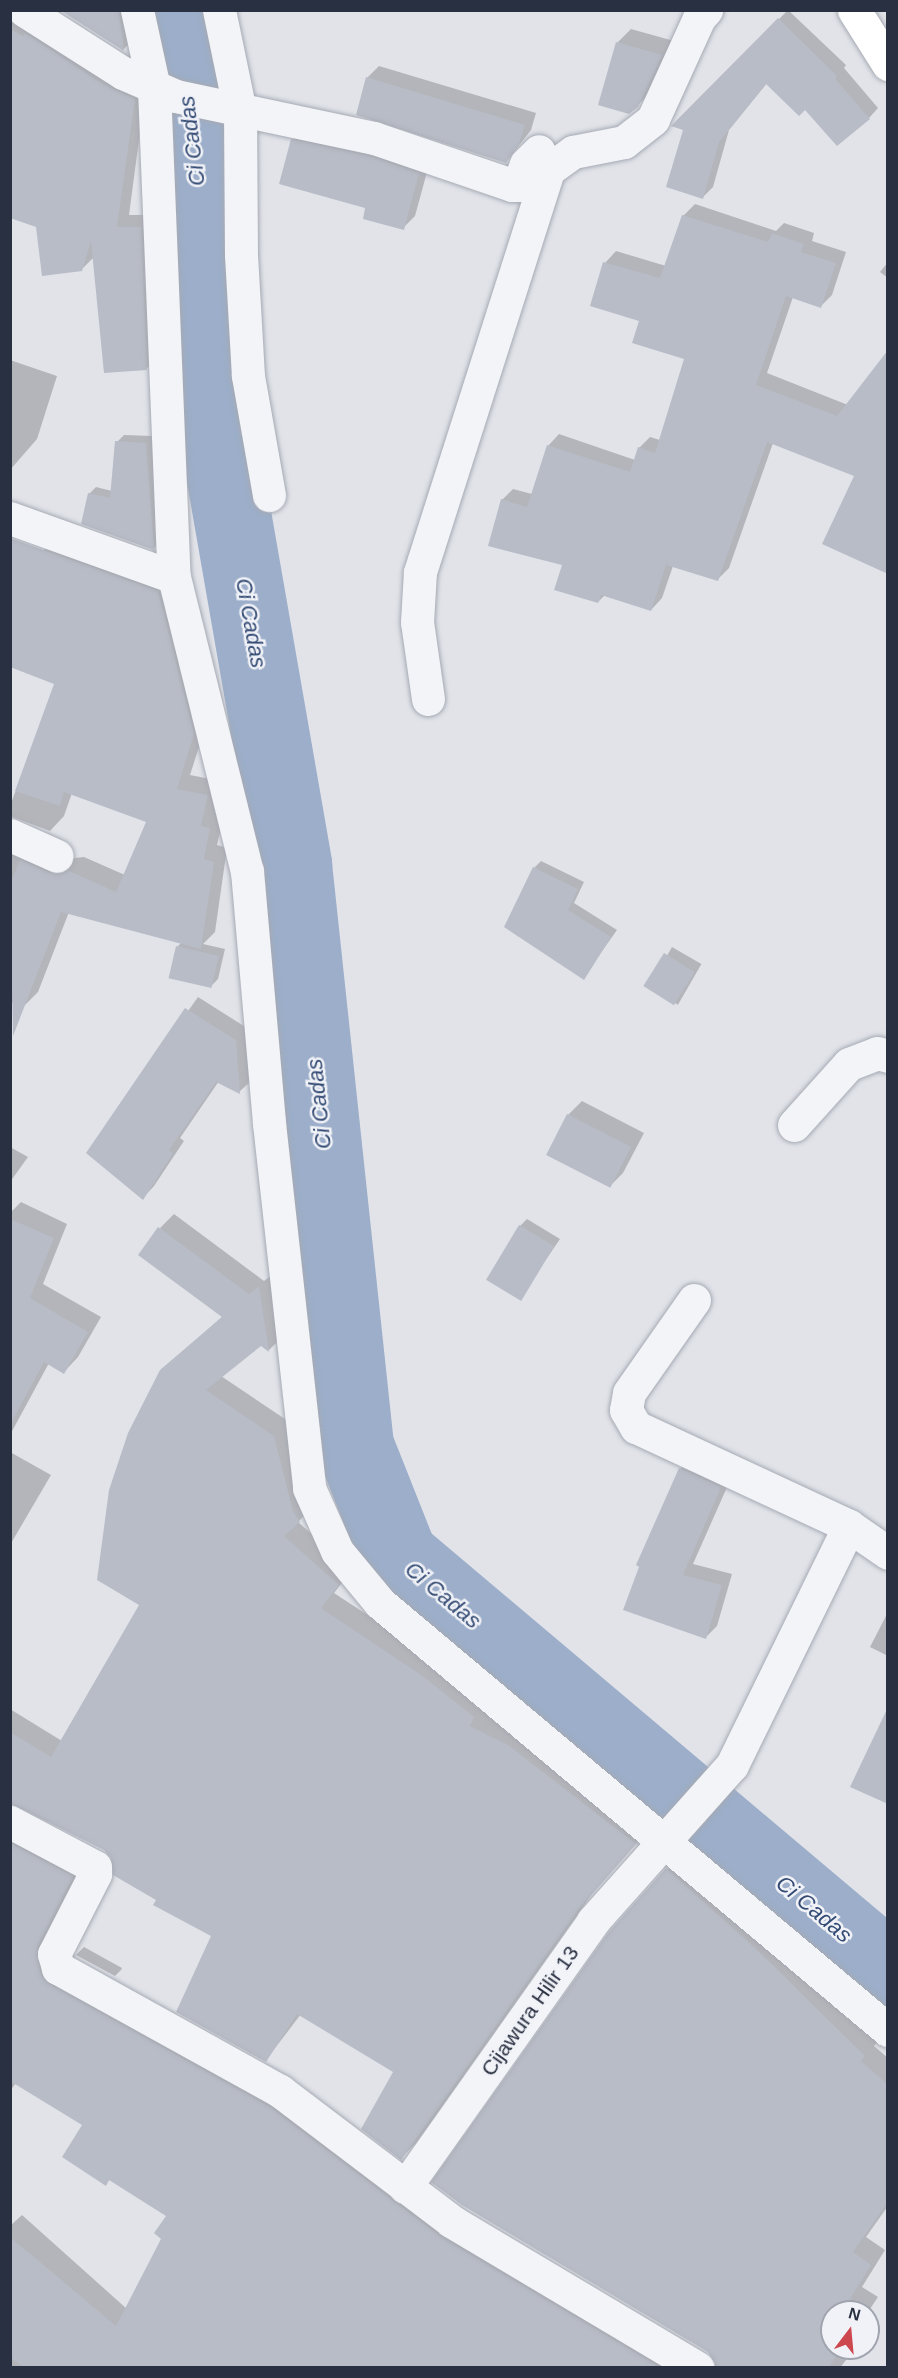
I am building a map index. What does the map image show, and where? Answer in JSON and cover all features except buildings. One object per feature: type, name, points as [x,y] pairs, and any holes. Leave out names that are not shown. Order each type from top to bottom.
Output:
[{"type":"main road","points":[[854,10],[888,64]]},
{"type":"street","points":[[24,10],[164,92],[236,110],[374,138],[512,185],[518,185],[526,164],[539,152]]},
{"type":"street","points":[[137,10],[164,92],[174,577],[248,871],[269,1123],[309,1488],[337,1551],[380,1603],[670,1832],[888,2030]]},
{"type":"street","points":[[219,10],[236,110],[248,376],[268,495]]},
{"type":"street","points":[[428,699],[417,622],[420,572],[548,170],[573,152],[624,142],[653,119],[699,18],[706,10]]},
{"type":"street","points":[[10,518],[174,577]]},
{"type":"street","points":[[10,835],[57,856]]},
{"type":"street","points":[[794,1125],[849,1064],[877,1053],[888,1056]]},
{"type":"street","points":[[694,1300],[628,1393],[626,1410],[636,1427],[849,1526],[888,1553]]},
{"type":"street","name":"Cijawura Hilir 13","points":[[405,2187],[593,1921],[732,1765],[849,1526]]},
{"type":"street","points":[[10,1822],[95,1867],[95,1874],[54,1954],[58,1968],[280,2091],[451,2221],[698,2367]]},
{"type":"waterway","name":"Ci Cadas","points":[[172,10],[192,125],[220,445],[293,865],[355,1446],[399,1557],[888,1970]]}]
